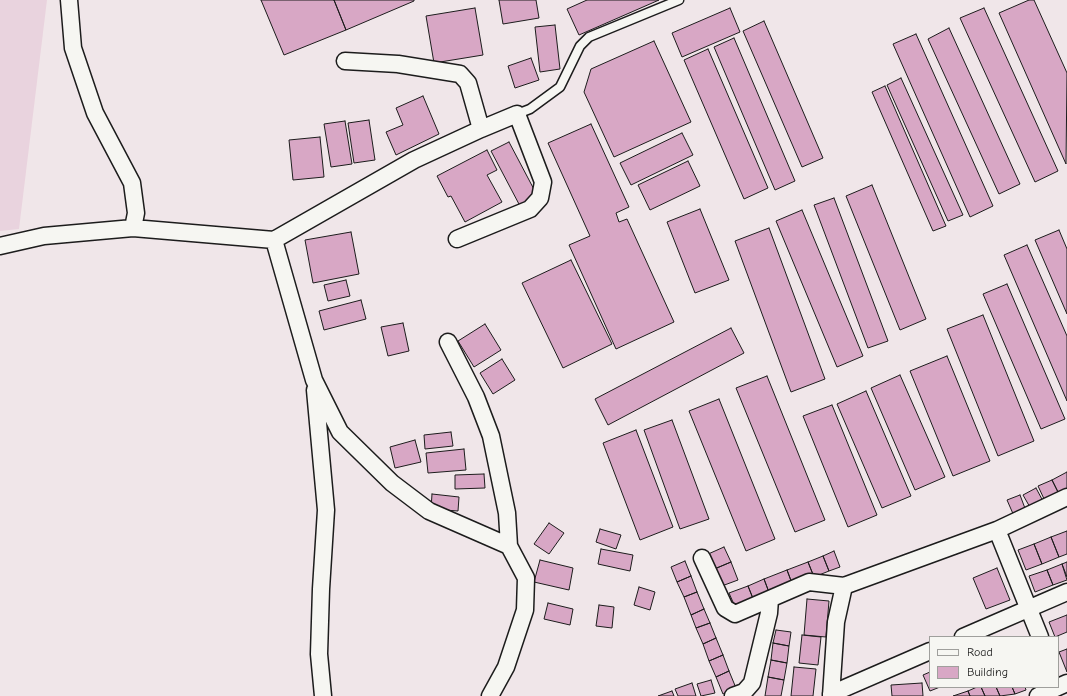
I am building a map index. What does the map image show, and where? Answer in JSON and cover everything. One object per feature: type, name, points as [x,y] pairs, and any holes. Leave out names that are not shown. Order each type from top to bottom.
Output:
[{"type":"street","points":[[70,0],[73,48],[95,113],[132,183],[136,213],[133,228]]},
{"type":"street","points":[[345,61],[398,64],[460,74],[468,83],[481,129]]},
{"type":"street","points":[[0,246],[44,236],[133,228],[274,240],[414,160],[517,114],[543,182],[540,198],[530,209],[457,238]]},
{"type":"street","points":[[274,240],[314,380],[340,432],[392,482],[429,511],[508,546]]},
{"type":"street","points":[[448,342],[476,397],[491,436],[507,513],[508,546],[526,578],[525,610],[506,667],[490,696]]},
{"type":"street","points":[[314,380],[326,510],[319,654],[323,696]]},
{"type":"street","points":[[702,558],[725,608],[735,614],[809,582],[844,586],[997,530],[1067,498]]},
{"type":"street","points":[[997,530],[1040,636]]},
{"type":"street","points":[[844,586],[836,622],[831,695],[929,651]]},
{"type":"street","points":[[965,636],[1067,592]]},
{"type":"street","points":[[733,696],[744,692],[752,683],[769,613],[770,599]]},
{"type":"street","points":[[1038,696],[1062,687]]},
{"type":"lane","points":[[517,114],[530,109],[560,87],[580,46],[589,37],[679,0]]},
{"type":"shaded area","points":[[0,0],[47,0],[19,229],[0,231]]},
{"type":"building","points":[[261,0],[334,0],[346,30],[284,55]]},
{"type":"building","points":[[334,0],[414,0],[414,1],[346,30]]},
{"type":"building","points":[[499,0],[536,0],[539,18],[503,24]]},
{"type":"building","points":[[587,0],[659,0],[579,35],[567,9]]},
{"type":"building","points":[[1029,0],[1034,0],[1067,73],[1066,164],[999,13]]},
{"type":"building","points":[[475,8],[483,55],[434,63],[426,16]]},
{"type":"building","points":[[730,8],[740,32],[682,57],[672,33]]},
{"type":"building","points":[[984,8],[1058,171],[1035,182],[960,18]]},
{"type":"building","points":[[764,21],[823,158],[802,167],[743,31]]},
{"type":"building","points":[[555,25],[560,69],[540,72],[535,27]]},
{"type":"building","points":[[949,28],[1020,184],[999,194],[928,39]]},
{"type":"building","points":[[916,34],[993,206],[970,217],[893,44]]},
{"type":"building","points":[[734,38],[795,181],[775,190],[714,47]]},
{"type":"building","points":[[654,41],[691,122],[614,157],[584,92],[591,69]]},
{"type":"building","points":[[708,49],[768,188],[744,199],[684,60]]},
{"type":"building","points":[[531,58],[539,80],[515,88],[508,66]]},
{"type":"building","points":[[901,78],[963,215],[948,221],[887,85]]},
{"type":"building","points":[[885,86],[946,226],[933,231],[872,92]]},
{"type":"building","points":[[423,96],[439,134],[396,155],[386,132],[403,125],[396,108]]},
{"type":"building","points":[[369,120],[375,160],[354,163],[348,123]]},
{"type":"building","points":[[345,121],[352,164],[331,167],[324,124]]},
{"type":"building","points":[[591,124],[629,207],[616,213],[619,222],[627,219],[674,322],[616,349],[569,245],[590,236],[548,143]]},
{"type":"building","points":[[682,133],[693,155],[631,185],[620,163]]},
{"type":"building","points":[[320,137],[324,177],[293,180],[289,140]]},
{"type":"building","points":[[509,142],[538,197],[520,206],[491,151]]},
{"type":"building","points":[[487,150],[497,170],[487,175],[502,202],[465,222],[451,196],[448,197],[437,176]]},
{"type":"building","points":[[688,161],[700,186],[650,210],[638,185]]},
{"type":"building","points":[[872,185],[926,319],[900,330],[846,196]]},
{"type":"building","points":[[834,198],[888,341],[868,348],[814,205]]},
{"type":"building","points":[[700,209],[729,280],[695,293],[667,222]]},
{"type":"building","points":[[802,210],[863,356],[837,367],[776,221]]},
{"type":"building","points":[[769,228],[825,379],[791,392],[735,241]]},
{"type":"building","points":[[1059,230],[1067,249],[1067,314],[1035,240]]},
{"type":"building","points":[[351,232],[359,274],[313,283],[305,240]]},
{"type":"building","points":[[1027,245],[1067,336],[1067,401],[1004,255]]},
{"type":"building","points":[[571,260],[612,344],[563,368],[522,283]]},
{"type":"building","points":[[346,280],[350,296],[328,301],[324,285]]},
{"type":"building","points":[[1007,284],[1065,419],[1041,429],[983,294]]},
{"type":"building","points":[[361,300],[366,319],[324,330],[319,311]]},
{"type":"building","points":[[983,315],[1034,441],[998,456],[947,329]]},
{"type":"building","points":[[403,323],[409,351],[388,356],[381,327]]},
{"type":"building","points":[[485,324],[501,350],[474,367],[458,341]]},
{"type":"building","points":[[731,328],[744,353],[608,425],[595,399]]},
{"type":"building","points":[[947,356],[990,461],[953,476],[910,371]]},
{"type":"building","points":[[502,359],[515,380],[493,394],[480,373]]},
{"type":"building","points":[[900,375],[945,477],[915,490],[871,388]]},
{"type":"building","points":[[767,376],[825,520],[795,532],[736,388]]},
{"type":"building","points":[[866,391],[911,496],[882,508],[837,404]]},
{"type":"building","points":[[719,399],[775,539],[746,551],[689,411]]},
{"type":"building","points":[[832,405],[877,515],[848,527],[803,416]]},
{"type":"building","points":[[672,420],[709,519],[680,529],[644,430]]},
{"type":"building","points":[[636,430],[673,527],[640,540],[603,443]]},
{"type":"building","points":[[451,432],[453,446],[425,449],[424,435]]},
{"type":"building","points":[[415,440],[421,462],[395,468],[390,447]]},
{"type":"building","points":[[464,449],[466,470],[428,473],[426,453]]},
{"type":"building","points":[[1067,472],[1067,490],[1059,494],[1052,480]]},
{"type":"building","points":[[484,474],[485,488],[455,489],[455,475]]},
{"type":"building","points":[[1052,480],[1059,494],[1045,501],[1038,486]]},
{"type":"building","points":[[1036,488],[1044,503],[1031,509],[1023,495]]},
{"type":"building","points":[[432,494],[459,497],[458,511],[431,509]]},
{"type":"building","points":[[1020,495],[1026,511],[1014,516],[1007,500]]},
{"type":"building","points":[[549,523],[564,533],[549,554],[534,544]]},
{"type":"building","points":[[600,529],[621,535],[616,549],[596,542]]},
{"type":"building","points":[[1067,531],[1067,554],[1059,557],[1051,537]]},
{"type":"building","points":[[1051,537],[1059,557],[1042,564],[1034,544]]},
{"type":"building","points":[[1034,544],[1042,564],[1026,570],[1018,550]]},
{"type":"building","points":[[724,547],[731,562],[712,570],[706,555]]},
{"type":"building","points":[[601,549],[633,555],[630,571],[598,564]]},
{"type":"building","points":[[834,551],[840,567],[829,571],[823,556]]},
{"type":"building","points":[[823,556],[829,571],[814,577],[808,562]]},
{"type":"building","points":[[540,560],[573,568],[569,590],[534,582]]},
{"type":"building","points":[[685,561],[691,576],[677,582],[671,567]]},
{"type":"building","points":[[731,562],[738,580],[719,587],[712,570]]},
{"type":"building","points":[[808,562],[814,577],[793,586],[787,570]]},
{"type":"building","points":[[1067,562],[1067,577],[1062,564]]},
{"type":"building","points":[[1062,564],[1067,580],[1053,585],[1047,570]]},
{"type":"building","points":[[997,568],[1010,600],[986,609],[973,578]]},
{"type":"building","points":[[787,570],[793,586],[770,595],[764,579]]},
{"type":"building","points":[[1047,570],[1053,585],[1035,592],[1029,576]]},
{"type":"building","points":[[691,576],[697,592],[684,597],[677,582]]},
{"type":"building","points":[[764,579],[770,595],[754,601],[748,586]]},
{"type":"building","points":[[748,586],[754,601],[736,609],[729,593]]},
{"type":"building","points":[[639,587],[655,592],[650,610],[634,605]]},
{"type":"building","points":[[697,592],[704,609],[691,615],[684,597]]},
{"type":"building","points":[[807,599],[829,601],[826,637],[804,635]]},
{"type":"building","points":[[548,603],[573,609],[570,625],[544,619]]},
{"type":"building","points":[[599,605],[614,607],[612,628],[596,626]]},
{"type":"building","points":[[704,609],[710,623],[696,628],[691,615]]},
{"type":"building","points":[[1067,615],[1067,632],[1055,636],[1049,622]]},
{"type":"building","points":[[710,623],[716,638],[703,644],[696,628]]},
{"type":"building","points":[[776,630],[791,632],[789,646],[773,643]]},
{"type":"building","points":[[802,635],[821,637],[818,665],[799,663]]},
{"type":"building","points":[[716,638],[723,655],[709,661],[703,644]]},
{"type":"building","points":[[773,643],[789,646],[787,663],[771,660]]},
{"type":"building","points":[[1067,649],[1067,672],[1059,652]]},
{"type":"building","points":[[723,655],[729,671],[716,677],[709,661]]},
{"type":"building","points":[[771,660],[787,663],[784,680],[768,677]]},
{"type":"building","points":[[794,667],[816,669],[813,696],[791,696]]},
{"type":"building","points":[[729,671],[736,688],[723,694],[716,677]]},
{"type":"building","points":[[929,672],[929,688],[938,688],[930,691],[923,675]]},
{"type":"building","points":[[768,677],[784,680],[781,696],[765,696]]},
{"type":"building","points":[[711,680],[715,693],[701,696],[697,684]]},
{"type":"building","points":[[692,683],[696,696],[678,696],[675,689]]},
{"type":"building","points":[[922,683],[923,696],[892,696],[891,685]]},
{"type":"building","points":[[975,688],[981,688],[985,696],[970,696],[968,691]]},
{"type":"building","points":[[981,688],[996,688],[1000,696],[985,696]]},
{"type":"building","points":[[996,688],[1012,688],[1015,694],[1000,696]]},
{"type":"building","points":[[1012,688],[1025,688],[1026,690],[1015,694]]},
{"type":"building","points":[[672,691],[674,696],[658,696]]},
{"type":"building","points":[[968,691],[970,696],[953,696]]}]
